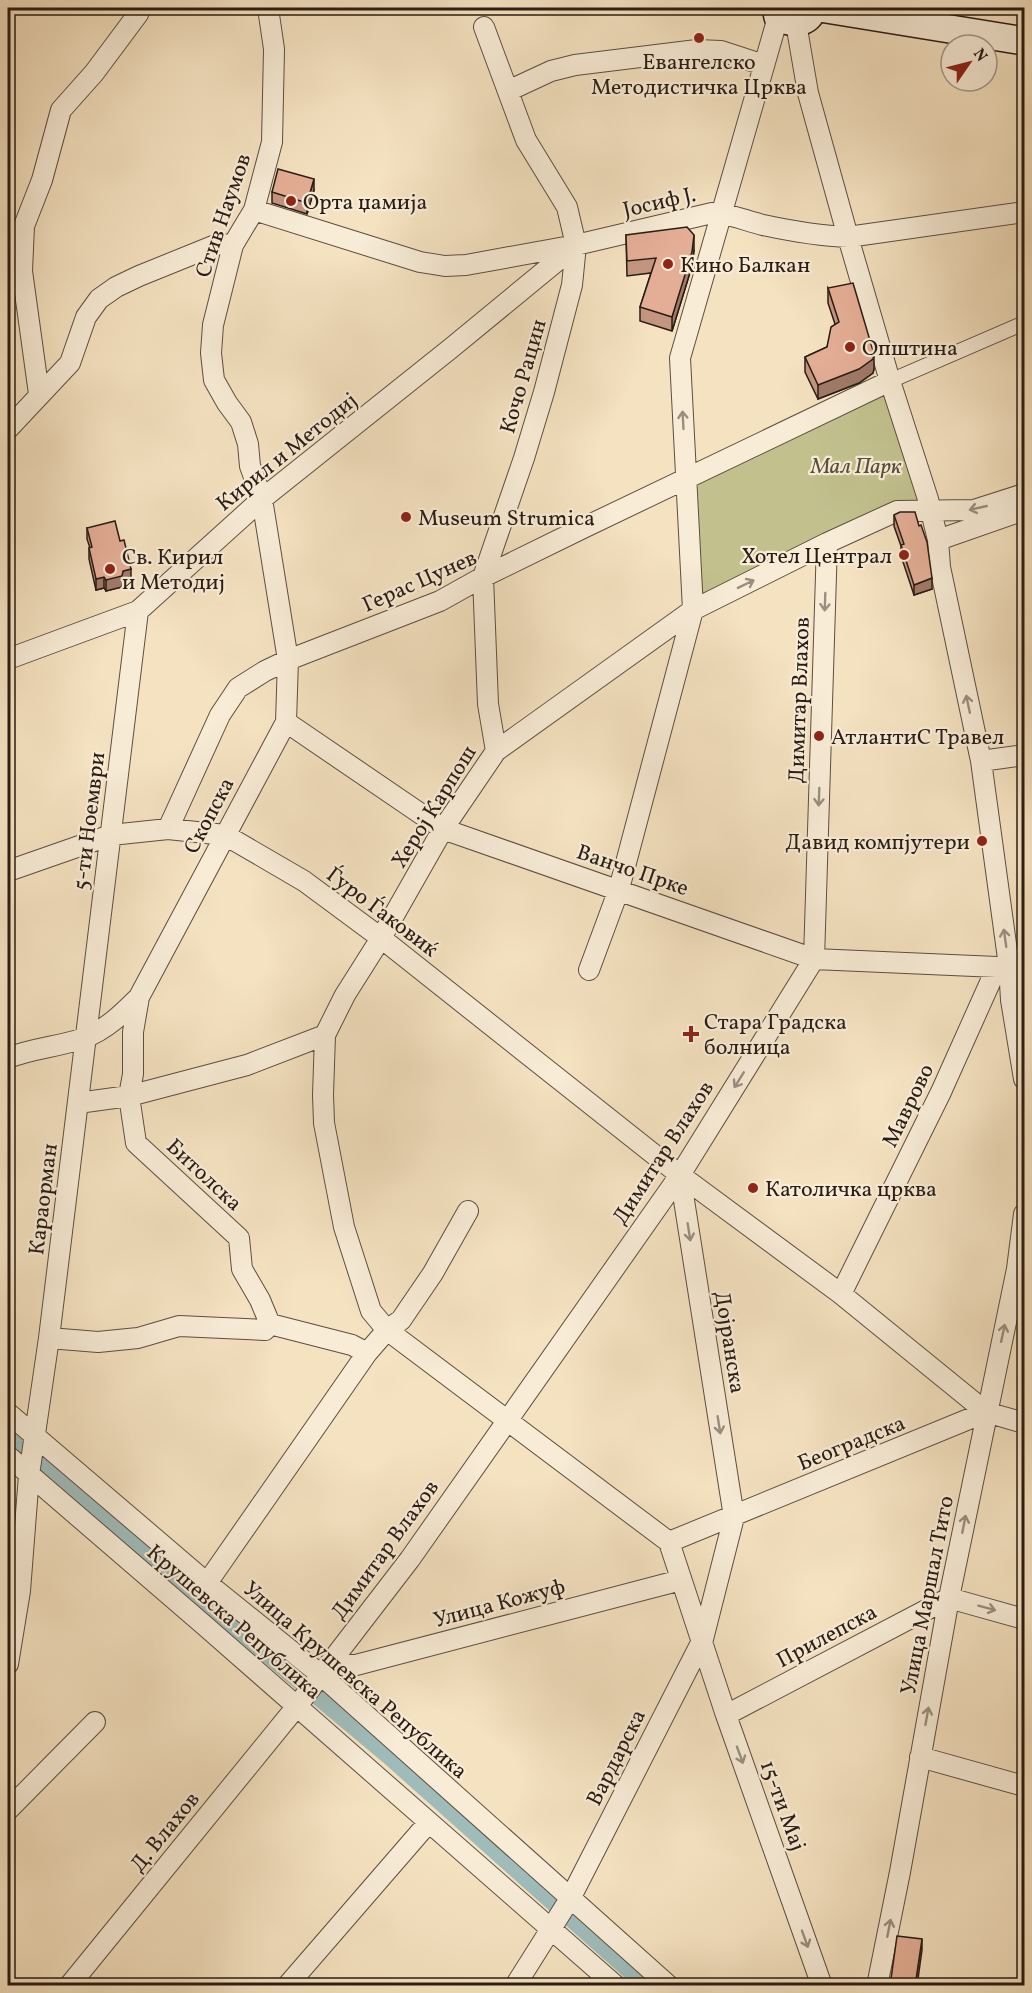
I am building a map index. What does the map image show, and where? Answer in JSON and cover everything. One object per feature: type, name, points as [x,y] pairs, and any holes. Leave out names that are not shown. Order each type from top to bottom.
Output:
[{"type":"main road","points":[[820,8],[1024,41]]},
{"type":"street","points":[[39,394],[22,270],[24,226],[42,180],[62,110],[94,73],[138,14],[140,8]]},
{"type":"street","name":"Стив Наумов","points":[[262,499],[250,466],[248,444],[241,422],[214,380],[211,353],[213,325],[233,245],[254,210],[272,142],[274,49],[268,8]]},
{"type":"street","points":[[589,970],[619,889],[693,610],[680,358],[764,64],[791,14]]},
{"type":"street","points":[[791,14],[808,93],[848,237],[890,381],[928,499],[938,540],[940,567],[981,761],[1010,965],[1011,1000],[1024,1079]]},
{"type":"street","name":"Кочо Рацин","points":[[484,27],[526,140],[567,207],[576,245],[572,285],[544,392],[483,578],[488,704],[496,751]]},
{"type":"street","points":[[508,91],[551,71],[575,65],[696,50],[721,51],[764,64]]},
{"type":"street","name":"Јосиф Ј.","points":[[254,210],[420,262],[445,266],[466,266],[576,245],[712,213],[721,213],[764,225],[823,236],[848,237],[1024,212]]},
{"type":"street","points":[[8,429],[70,363],[86,316],[99,299],[116,287],[139,276],[218,244],[233,245]]},
{"type":"street","name":"Кирил и Методиј","points":[[8,658],[138,611],[262,499],[576,245]]},
{"type":"street","points":[[890,381],[1024,323]]},
{"type":"street","name":"Герас Цунев","points":[[168,829],[220,715],[238,688],[265,671],[440,601],[686,478],[890,381]]},
{"type":"street","name":"Херој Карпош","points":[[325,1035],[345,995],[381,938],[443,829],[496,751],[693,610],[827,543],[897,511],[974,510],[1024,494]]},
{"type":"street","name":"Скопска","points":[[129,1096],[139,997],[286,722],[288,660],[262,499]]},
{"type":"street","points":[[938,540],[1024,510]]},
{"type":"street","name":"Димитар Влахов","points":[[297,1706],[410,1559],[680,1174],[814,958],[827,543]]},
{"type":"street","name":"5-ти Ноември","points":[[85,1038],[138,611]]},
{"type":"street","name":"Ванчо Прке","points":[[286,722],[443,829],[814,958],[1010,965]]},
{"type":"street","points":[[981,761],[1024,755]]},
{"type":"street","name":"Ѓуро Ѓаковиќ","points":[[8,871],[111,835],[168,829],[225,835],[304,881],[381,938],[680,1174],[841,1294],[986,1412]]},
{"type":"street","name":"Маврово","points":[[841,1294],[941,1092],[1010,965]]},
{"type":"street","points":[[8,1058],[25,1051],[85,1038],[114,1022],[139,997]]},
{"type":"street","points":[[78,1103],[129,1096],[247,1065],[325,1035],[322,1095],[324,1123],[344,1227],[371,1311],[387,1330],[669,1542]]},
{"type":"street","name":"Караорман","points":[[29,1475],[50,1338],[85,1038]]},
{"type":"street","name":"Битолска","points":[[129,1096],[136,1143],[239,1238],[242,1269],[260,1300],[270,1324]]},
{"type":"street","name":"Дојранска","points":[[680,1174],[734,1517]]},
{"type":"street","points":[[207,1583],[367,1353],[387,1330],[401,1320],[412,1305],[468,1211]]},
{"type":"street","name":"Улица Маршал Тито","points":[[877,1986],[986,1412],[1021,1269],[1024,1214]]},
{"type":"street","points":[[50,1338],[98,1342],[138,1338],[178,1326],[265,1330],[270,1324],[352,1345],[367,1353]]},
{"type":"street","points":[[986,1412],[1024,1423]]},
{"type":"street","name":"Београдска","points":[[669,1542],[986,1412]]},
{"type":"street","name":"Улица Крушевска Република","points":[[8,1413],[207,1583],[325,1670],[669,1986]]},
{"type":"street","name":"Крушевска Република","points":[[8,1456],[616,1986]]},
{"type":"street","points":[[8,1664],[20,1591],[29,1475]]},
{"type":"street","name":"Вардарска","points":[[552,1929],[571,1897],[703,1639],[734,1517]]},
{"type":"street","name":"15-ти Мај","points":[[669,1542],[703,1639],[726,1715],[822,1986]]},
{"type":"street","name":"Улица Кожуф","points":[[325,1670],[356,1665],[681,1580]]},
{"type":"street","points":[[949,1598],[1024,1619]]},
{"type":"street","name":"Прилепска","points":[[726,1715],[949,1598]]},
{"type":"street","name":"Д. Влахов","points":[[69,1986],[297,1706]]},
{"type":"street","points":[[8,1810],[95,1722]]},
{"type":"street","points":[[920,1757],[1024,1786]]},
{"type":"street","points":[[287,1986],[429,1822]]},
{"type":"street","points":[[515,1986],[552,1929]]},
{"type":"green space","name":"Мал Парк","points":[[890,381],[928,499],[693,610],[693,486]]},
{"type":"building","points":[[278,169],[314,179],[307,203],[272,192]]},
{"type":"building","name":"Кино Балкан","points":[[687,227],[694,235],[692,252],[672,317],[640,307],[656,258],[627,261],[626,235]]},
{"type":"building","name":"Општина","points":[[853,283],[874,354],[873,359],[859,369],[818,385],[805,357],[827,347],[831,327],[839,322],[828,288]]},
{"type":"building","name":"Хотел Централ","points":[[900,512],[915,512],[927,542],[932,578],[914,585],[894,515]]},
{"type":"building","name":"Св. Кирил и Методиј","points":[[115,521],[120,541],[124,540],[131,569],[123,571],[122,576],[106,580],[104,577],[96,579],[87,528]]},
{"type":"building","points":[[897,1936],[922,1939],[915,1986],[890,1986]]},
{"type":"waterway","points":[[8,1438],[388,1756],[646,1986]]},
{"type":"place","name":"Евангелско Методистичка Црква","points":[[699,38]]},
{"type":"place","name":"Орта џамија","points":[[291,201]]},
{"type":"place","name":"Кино Балкан","points":[[668,264]]},
{"type":"place","name":"Општина","points":[[850,347]]},
{"type":"place","name":"Museum Strumica","points":[[406,517]]},
{"type":"place","name":"Хотел Централ","points":[[904,555]]},
{"type":"place","name":"Св. Кирил и Методиј","points":[[110,569]]},
{"type":"place","name":"АтлантиС Травел","points":[[819,736]]},
{"type":"place","name":"Давид компјутери","points":[[982,841]]},
{"type":"place","name":"Стара Градска болница","points":[[691,1034]]},
{"type":"place","name":"Католичка црква","points":[[753,1188]]}]
